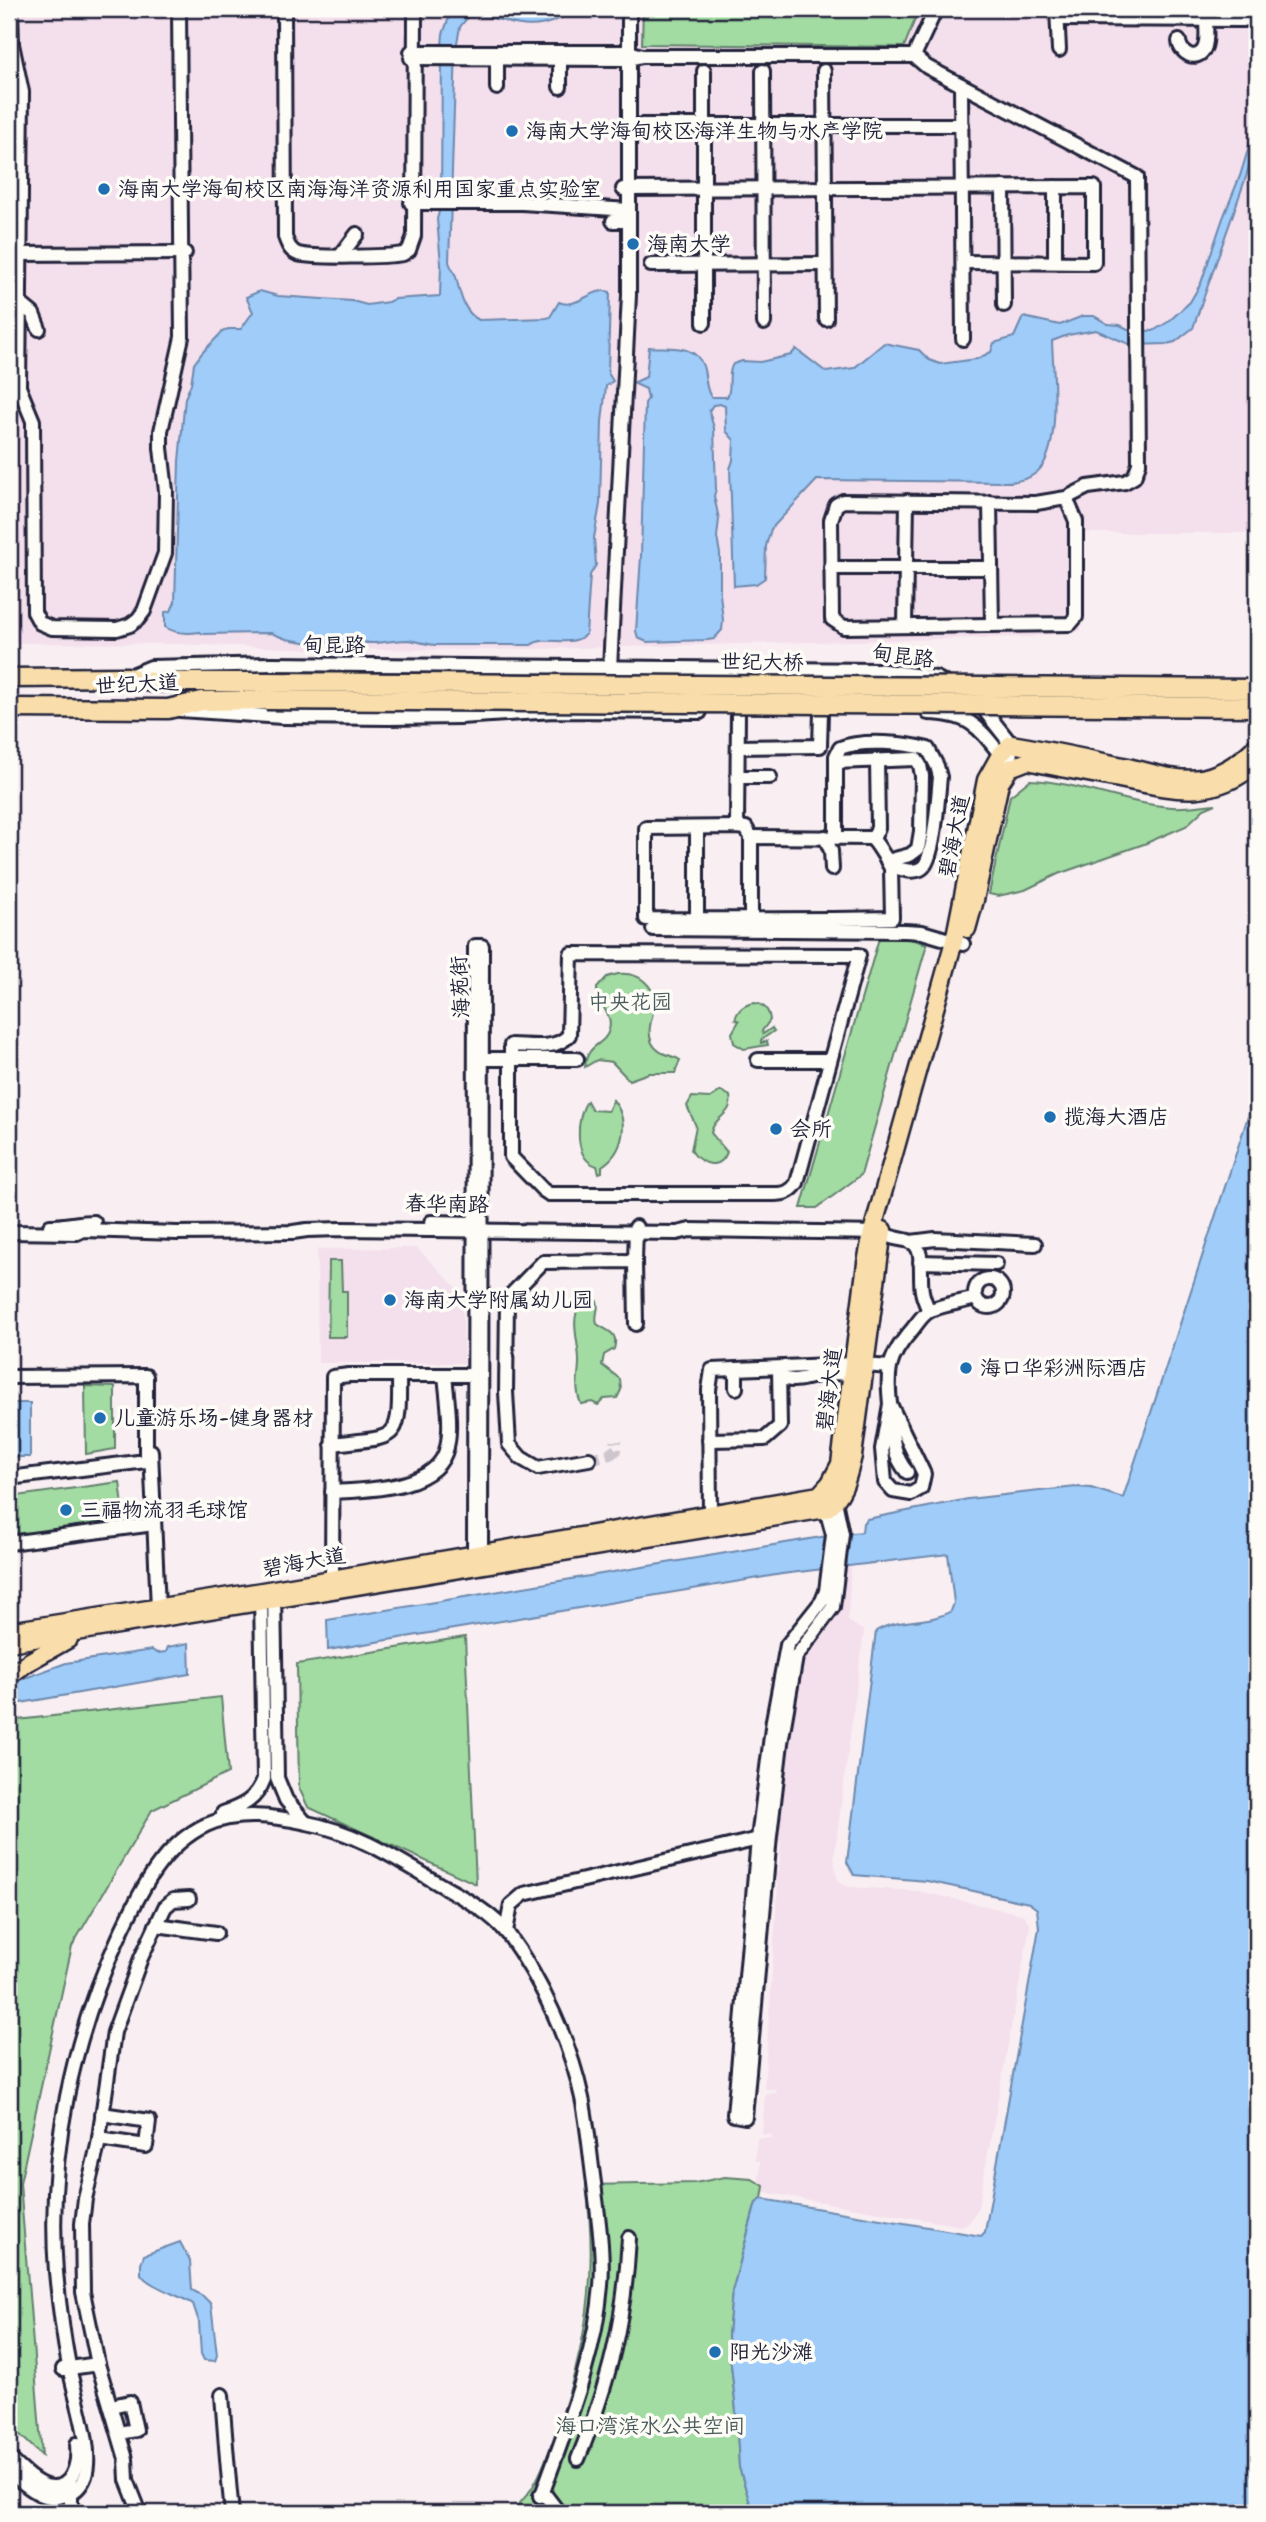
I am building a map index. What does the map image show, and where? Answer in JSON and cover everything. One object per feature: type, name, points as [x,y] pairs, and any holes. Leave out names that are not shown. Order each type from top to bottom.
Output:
[{"type":"highway","name":"世纪大道","points":[[11,673],[127,677],[151,682],[266,682]]},
{"type":"highway","name":"世纪大桥","points":[[266,682],[1257,688]]},
{"type":"highway","name":"世纪大道","points":[[9,708],[168,709],[202,701],[267,700]]},
{"type":"highway","name":"世纪大桥","points":[[267,700],[1257,707]]},
{"type":"main road","points":[[1005,749],[1172,778],[1192,779],[1225,770],[1257,745]]},
{"type":"main road","name":"碧海大道","points":[[828,1496],[840,1464],[858,1369],[878,1228],[958,942],[986,780],[1005,749]]},
{"type":"main road","points":[[1010,768],[1028,761],[1162,788],[1191,791],[1228,782],[1257,763]]},
{"type":"main road","name":"碧海大道","points":[[958,942],[975,900],[1000,783],[1010,768]]},
{"type":"main road","name":"碧海大道","points":[[9,1631],[158,1608],[267,1596],[332,1578],[478,1560],[819,1495],[828,1496]]},
{"type":"main road","name":"碧海大道","points":[[9,1643],[77,1634],[267,1596],[828,1496]]},
{"type":"main road","points":[[9,1676],[77,1634]]},
{"type":"street","points":[[11,9],[12,44],[22,92],[17,300],[19,387],[33,421],[34,611],[40,623],[52,628],[117,629],[130,625],[144,611],[165,553],[166,491],[160,435],[182,337],[186,9]]},
{"type":"street","points":[[179,9],[183,252]]},
{"type":"street","points":[[286,9],[289,237],[293,246],[301,250],[395,255],[409,250],[414,236],[413,9]]},
{"type":"street","points":[[622,9],[629,56]]},
{"type":"street","points":[[622,712],[615,689],[628,326],[626,189],[629,9]]},
{"type":"street","points":[[914,56],[936,9]]},
{"type":"street","points":[[1059,50],[1057,14],[1206,20],[1247,19],[1257,16]]},
{"type":"street","points":[[1179,41],[1180,49],[1186,54],[1195,55],[1202,52],[1206,43],[1206,20]]},
{"type":"street","points":[[413,55],[914,56],[927,67],[1137,177],[1138,471],[1134,477],[1125,482],[1088,487],[1066,498],[1036,503],[849,500],[836,505],[831,520],[831,613],[839,625],[1064,625],[1074,621],[1077,610],[1076,521],[1066,498]]},
{"type":"street","points":[[497,56],[497,88]]},
{"type":"street","points":[[560,56],[560,88]]},
{"type":"street","points":[[9,60],[15,92],[19,252]]},
{"type":"street","points":[[704,71],[704,323]]},
{"type":"street","points":[[763,71],[764,323]]},
{"type":"street","points":[[824,71],[826,319]]},
{"type":"street","points":[[961,85],[963,339]]},
{"type":"street","points":[[641,125],[962,125]]},
{"type":"street","points":[[1003,187],[1004,305]]},
{"type":"street","points":[[1055,187],[1055,262]]},
{"type":"street","points":[[626,189],[1094,187],[1094,263],[962,262]]},
{"type":"street","points":[[413,203],[522,204],[627,213]]},
{"type":"street","points":[[613,221],[627,213]]},
{"type":"street","points":[[343,253],[357,234]]},
{"type":"street","points":[[19,252],[183,252]]},
{"type":"street","points":[[651,265],[825,264]]},
{"type":"street","points":[[17,300],[33,314],[39,329]]},
{"type":"street","points":[[905,626],[907,500]]},
{"type":"street","points":[[990,502],[992,625]]},
{"type":"street","points":[[831,568],[990,568]]},
{"type":"street","name":"甸昆路","points":[[127,677],[151,667],[271,664],[877,670],[947,682],[976,701],[1005,749]]},
{"type":"street","points":[[877,670],[886,692],[877,713]]},
{"type":"street","points":[[168,709],[236,715],[388,718],[554,711],[943,713],[974,724],[1005,749],[1010,768]]},
{"type":"street","points":[[737,827],[738,712]]},
{"type":"street","points":[[738,747],[820,747],[821,712]]},
{"type":"street","points":[[832,869],[831,837],[837,751],[855,744],[925,748],[930,752],[940,777],[926,863],[922,868],[911,871],[897,867],[887,860]]},
{"type":"street","points":[[836,762],[916,759],[920,765],[921,831],[918,849],[911,855],[887,860]]},
{"type":"street","points":[[873,839],[878,828],[877,760]]},
{"type":"street","points":[[738,777],[770,777]]},
{"type":"street","points":[[751,919],[751,837],[746,828],[646,828],[646,919],[751,919],[892,918],[891,868],[873,839]]},
{"type":"street","points":[[697,828],[697,919]]},
{"type":"street","points":[[751,837],[873,839]]},
{"type":"street","points":[[653,929],[843,929],[922,932],[958,942]]},
{"type":"street","points":[[834,954],[843,929]]},
{"type":"street","name":"海苑街","points":[[478,1059],[482,946],[475,946],[478,1059],[478,1560]]},
{"type":"street","points":[[571,954],[834,954],[859,955],[797,1183],[789,1191],[774,1194],[549,1194],[511,1157],[510,1045],[555,1045],[563,1042],[569,1035],[571,954]]},
{"type":"street","points":[[478,1059],[577,1059]]},
{"type":"street","points":[[758,1060],[829,1060]]},
{"type":"street","name":"春华南路","points":[[9,1225],[60,1226],[70,1222],[636,1229],[691,1222],[878,1228],[894,1240],[911,1242]]},
{"type":"street","name":"春华南路","points":[[9,1232],[293,1232],[478,1227]]},
{"type":"street","points":[[636,1229],[636,1324]]},
{"type":"street","points":[[911,1242],[935,1239],[1035,1244]]},
{"type":"street","points":[[911,1242],[916,1245],[921,1288],[929,1311]]},
{"type":"street","points":[[589,1459],[538,1468],[525,1461],[509,1444],[506,1392],[507,1299],[543,1262],[635,1261]]},
{"type":"street","points":[[920,1262],[996,1264]]},
{"type":"street","points":[[906,1472],[893,1442],[887,1390],[889,1367],[904,1339],[929,1311],[976,1298]]},
{"type":"street","points":[[779,1369],[780,1376],[786,1379],[810,1379],[816,1371],[889,1367]]},
{"type":"street","points":[[736,1368],[736,1388]]},
{"type":"street","points":[[710,1515],[710,1373],[715,1369],[779,1369]]},
{"type":"street","points":[[709,1440],[765,1439],[780,1426],[779,1369]]},
{"type":"street","points":[[332,1444],[384,1438],[393,1432],[398,1422],[399,1375]]},
{"type":"street","points":[[332,1492],[408,1482],[421,1478],[439,1464],[448,1444],[445,1375]]},
{"type":"street","points":[[332,1578],[334,1376],[478,1375]]},
{"type":"street","points":[[9,1377],[146,1376],[158,1608]]},
{"type":"street","points":[[89,1381],[148,1380]]},
{"type":"street","points":[[9,1478],[146,1461],[148,1380]]},
{"type":"street","points":[[478,1392],[506,1392]]},
{"type":"street","points":[[890,1404],[924,1474],[921,1488],[911,1494],[893,1491],[885,1482],[883,1449],[890,1404]]},
{"type":"street","points":[[525,1461],[565,1455]]},
{"type":"street","points":[[764,1841],[745,2116],[734,2115],[764,1841],[782,1733],[796,1657],[833,1607],[832,1576],[837,1526],[828,1496]]},
{"type":"street","points":[[9,1543],[154,1524]]},
{"type":"street","points":[[267,1596],[277,1779],[286,1800],[306,1822]]},
{"type":"street","points":[[9,2458],[40,2483],[78,2488],[84,2479],[87,2456],[54,2307],[49,2227],[52,2163],[67,2068],[85,2006],[102,1961],[149,1869],[183,1832],[204,1820],[244,1805],[260,1790],[264,1779],[265,1756],[267,1596]]},
{"type":"street","points":[[66,2369],[56,2267],[56,2186],[60,2143],[76,2055],[109,1958],[154,1872],[165,1857],[193,1832],[234,1817],[260,1816],[306,1822],[342,1832],[409,1865],[470,1903],[506,1931],[548,2004],[577,2080],[598,2212],[601,2284],[593,2335],[573,2411],[540,2496],[553,2513]]},
{"type":"street","points":[[506,1931],[511,1905],[524,1895],[764,1841]]},
{"type":"street","points":[[141,2513],[127,2480],[126,2459],[98,2364],[83,2292],[82,2224],[99,2139],[114,2032],[156,1925],[169,1902],[189,1899]]},
{"type":"street","points":[[156,1925],[216,1933]]},
{"type":"street","points":[[99,2139],[146,2146],[149,2121],[102,2114]]},
{"type":"street","points":[[578,2459],[601,2400],[619,2336],[629,2238]]},
{"type":"street","points":[[601,2284],[626,2286]]},
{"type":"street","points":[[66,2369],[98,2364]]},
{"type":"street","points":[[222,2395],[232,2513]]},
{"type":"street","points":[[111,2406],[130,2402],[136,2430],[119,2433]]},
{"type":"street","points":[[573,2411],[594,2419]]},
{"type":"street","points":[[9,2471],[43,2496],[67,2488]]},
{"type":"street","points":[[64,2513],[67,2488]]},
{"type":"street","points":[[67,2488],[71,2513]]},
{"type":"street","points":[[543,2492],[559,2513]]},
{"type":"shaded area","name":"海南大学","points":[[9,9],[1257,9],[1257,533],[1081,533],[1081,631],[1028,637],[490,650],[11,643]]},
{"type":"shaded area","name":"海南大学附属幼儿园","points":[[417,1248],[462,1293],[464,1363],[318,1363],[317,1249]]},
{"type":"shaded area","points":[[851,1566],[848,1621],[864,1631],[834,1858],[837,1878],[850,1887],[918,1891],[1021,1914],[1030,1926],[978,2208],[969,2223],[961,2226],[763,2192],[764,2186],[759,2182],[760,2161],[755,2161],[757,2138],[772,2138],[772,2135],[762,2134],[765,2094],[776,2093],[776,2089],[764,2089],[778,1884],[774,1883],[775,1872],[779,1871],[781,1840],[778,1840],[794,1713],[807,1647],[828,1573]]},
{"type":"green space","points":[[643,9],[919,9],[904,47],[642,44]]},
{"type":"green space","points":[[1030,780],[1066,785],[1154,805],[1178,807],[1216,804],[1204,809],[1186,826],[1144,844],[1058,874],[1025,890],[998,896],[989,894],[1010,796]]},
{"type":"green space","points":[[879,938],[907,938],[927,944],[861,1175],[817,1208],[801,1208]]},
{"type":"green space","name":"中央花园","points":[[618,974],[638,977],[651,989],[654,996],[650,1027],[652,1043],[661,1052],[680,1060],[675,1073],[649,1073],[629,1080],[612,1062],[597,1060],[585,1067],[589,1053],[607,1035],[610,1024],[597,988],[607,977]]},
{"type":"green space","name":"中央花园","points":[[754,1003],[763,1006],[769,1016],[770,1020],[762,1031],[763,1034],[772,1028],[774,1031],[761,1040],[761,1043],[767,1041],[768,1045],[744,1049],[734,1043],[732,1033],[739,1021],[735,1019],[742,1008]]},
{"type":"green space","points":[[721,1091],[730,1096],[729,1108],[716,1122],[711,1133],[727,1152],[720,1162],[709,1164],[699,1159],[691,1150],[696,1126],[687,1106],[692,1097],[710,1098]]},
{"type":"green space","points":[[613,1100],[622,1117],[622,1136],[620,1145],[599,1173],[597,1166],[589,1162],[580,1147],[579,1127],[587,1101],[592,1110],[608,1111]]},
{"type":"green space","points":[[329,1261],[341,1261],[342,1291],[347,1291],[347,1337],[328,1337]]},
{"type":"green space","points":[[585,1298],[597,1301],[597,1324],[614,1336],[614,1349],[604,1355],[602,1365],[620,1379],[621,1390],[617,1398],[604,1399],[598,1405],[592,1402],[581,1404],[578,1393],[579,1361],[575,1320]]},
{"type":"green space","name":"儿童游乐场-健身器材","points":[[85,1386],[115,1387],[115,1449],[86,1454]]},
{"type":"green space","name":"三福物流羽毛球馆","points":[[120,1482],[125,1522],[9,1538],[9,1497]]},
{"type":"green space","points":[[465,1637],[476,1884],[308,1807],[299,1788],[297,1664]]},
{"type":"green space","points":[[221,1697],[228,1773],[152,1810],[72,1946],[20,2183],[42,2456],[9,2424],[9,1721]]},
{"type":"green space","name":"海口湾滨水公共空间","points":[[725,2177],[752,2179],[764,2186],[762,2199],[756,2203],[732,2292],[728,2336],[739,2467],[753,2513],[511,2513],[532,2488],[543,2467],[567,2398],[583,2338],[591,2249],[586,2185],[695,2183]]},
{"type":"water","points":[[452,9],[499,9],[531,13],[575,9],[543,25],[526,26],[478,16],[468,17],[460,27],[456,48],[449,262],[466,307],[479,320],[547,318],[559,302],[572,303],[597,292],[610,292],[608,373],[613,381],[606,386],[602,422],[600,504],[594,538],[596,565],[590,575],[586,634],[573,640],[544,641],[531,645],[439,645],[407,640],[310,643],[271,633],[203,634],[169,629],[165,627],[165,612],[171,611],[175,602],[179,461],[185,398],[191,384],[194,364],[202,353],[222,332],[241,329],[253,312],[246,297],[260,291],[278,296],[352,301],[367,305],[394,299],[440,296],[441,264],[437,219],[441,205],[442,46],[443,34]]},
{"type":"water","points":[[1257,120],[1257,138],[1246,177],[1193,328],[1175,342],[1167,344],[1131,345],[1096,330],[1052,341],[1054,411],[1050,448],[1044,462],[1036,473],[1029,477],[1005,482],[817,480],[771,529],[766,546],[765,578],[756,584],[734,586],[730,469],[734,440],[726,431],[725,406],[713,405],[709,411],[714,428],[714,496],[719,519],[717,537],[722,630],[714,639],[708,640],[647,642],[638,638],[636,631],[645,403],[648,399],[646,389],[633,383],[646,377],[649,347],[688,350],[703,366],[711,397],[727,397],[733,364],[742,361],[760,362],[791,355],[796,349],[826,372],[854,368],[884,343],[919,350],[929,360],[940,364],[977,359],[991,352],[994,343],[1014,337],[1023,317],[1060,325],[1083,316],[1094,316],[1108,324],[1120,325],[1130,330],[1153,331],[1168,322],[1190,302],[1201,283],[1240,176]]},
{"type":"water","points":[[1257,1089],[1257,2513],[753,2513],[739,2467],[728,2336],[732,2292],[756,2203],[762,2199],[981,2236],[985,2232],[1039,1928],[1037,1909],[1029,1903],[927,1881],[854,1875],[847,1862],[876,1631],[894,1624],[933,1618],[951,1611],[954,1603],[948,1554],[782,1574],[328,1650],[327,1620],[862,1532],[863,1523],[867,1519],[968,1499],[1076,1487],[1091,1488],[1123,1498]]},
{"type":"water","points":[[14,1403],[30,1403],[30,1457],[13,1457]]},
{"type":"water","points":[[189,1643],[190,1674],[15,1704],[14,1682],[66,1663],[152,1650],[157,1653],[166,1652],[168,1647]]},
{"type":"water","points":[[180,2242],[190,2261],[192,2290],[211,2304],[217,2355],[215,2361],[204,2360],[201,2354],[199,2322],[193,2304],[157,2286],[141,2274],[144,2255]]},
{"type":"tunnel","points":[[589,1459],[610,1454],[616,1450],[616,1441]]},
{"type":"place","name":"海南大学海甸校区海洋生物与水产学院","points":[[512,131]]},
{"type":"place","name":"海南大学海甸校区南海海洋资源利用国家重点实验室","points":[[104,189]]},
{"type":"place","name":"海南大学","points":[[633,244]]},
{"type":"place","name":"揽海大酒店","points":[[1050,1117]]},
{"type":"place","name":"会所","points":[[776,1129]]},
{"type":"place","name":"海南大学附属幼儿园","points":[[390,1300]]},
{"type":"place","name":"海口华彩洲际酒店","points":[[966,1368]]},
{"type":"place","name":"儿童游乐场-健身器材","points":[[100,1418]]},
{"type":"place","name":"三福物流羽毛球馆","points":[[66,1510]]},
{"type":"place","name":"阳光沙滩","points":[[715,2352]]}]
